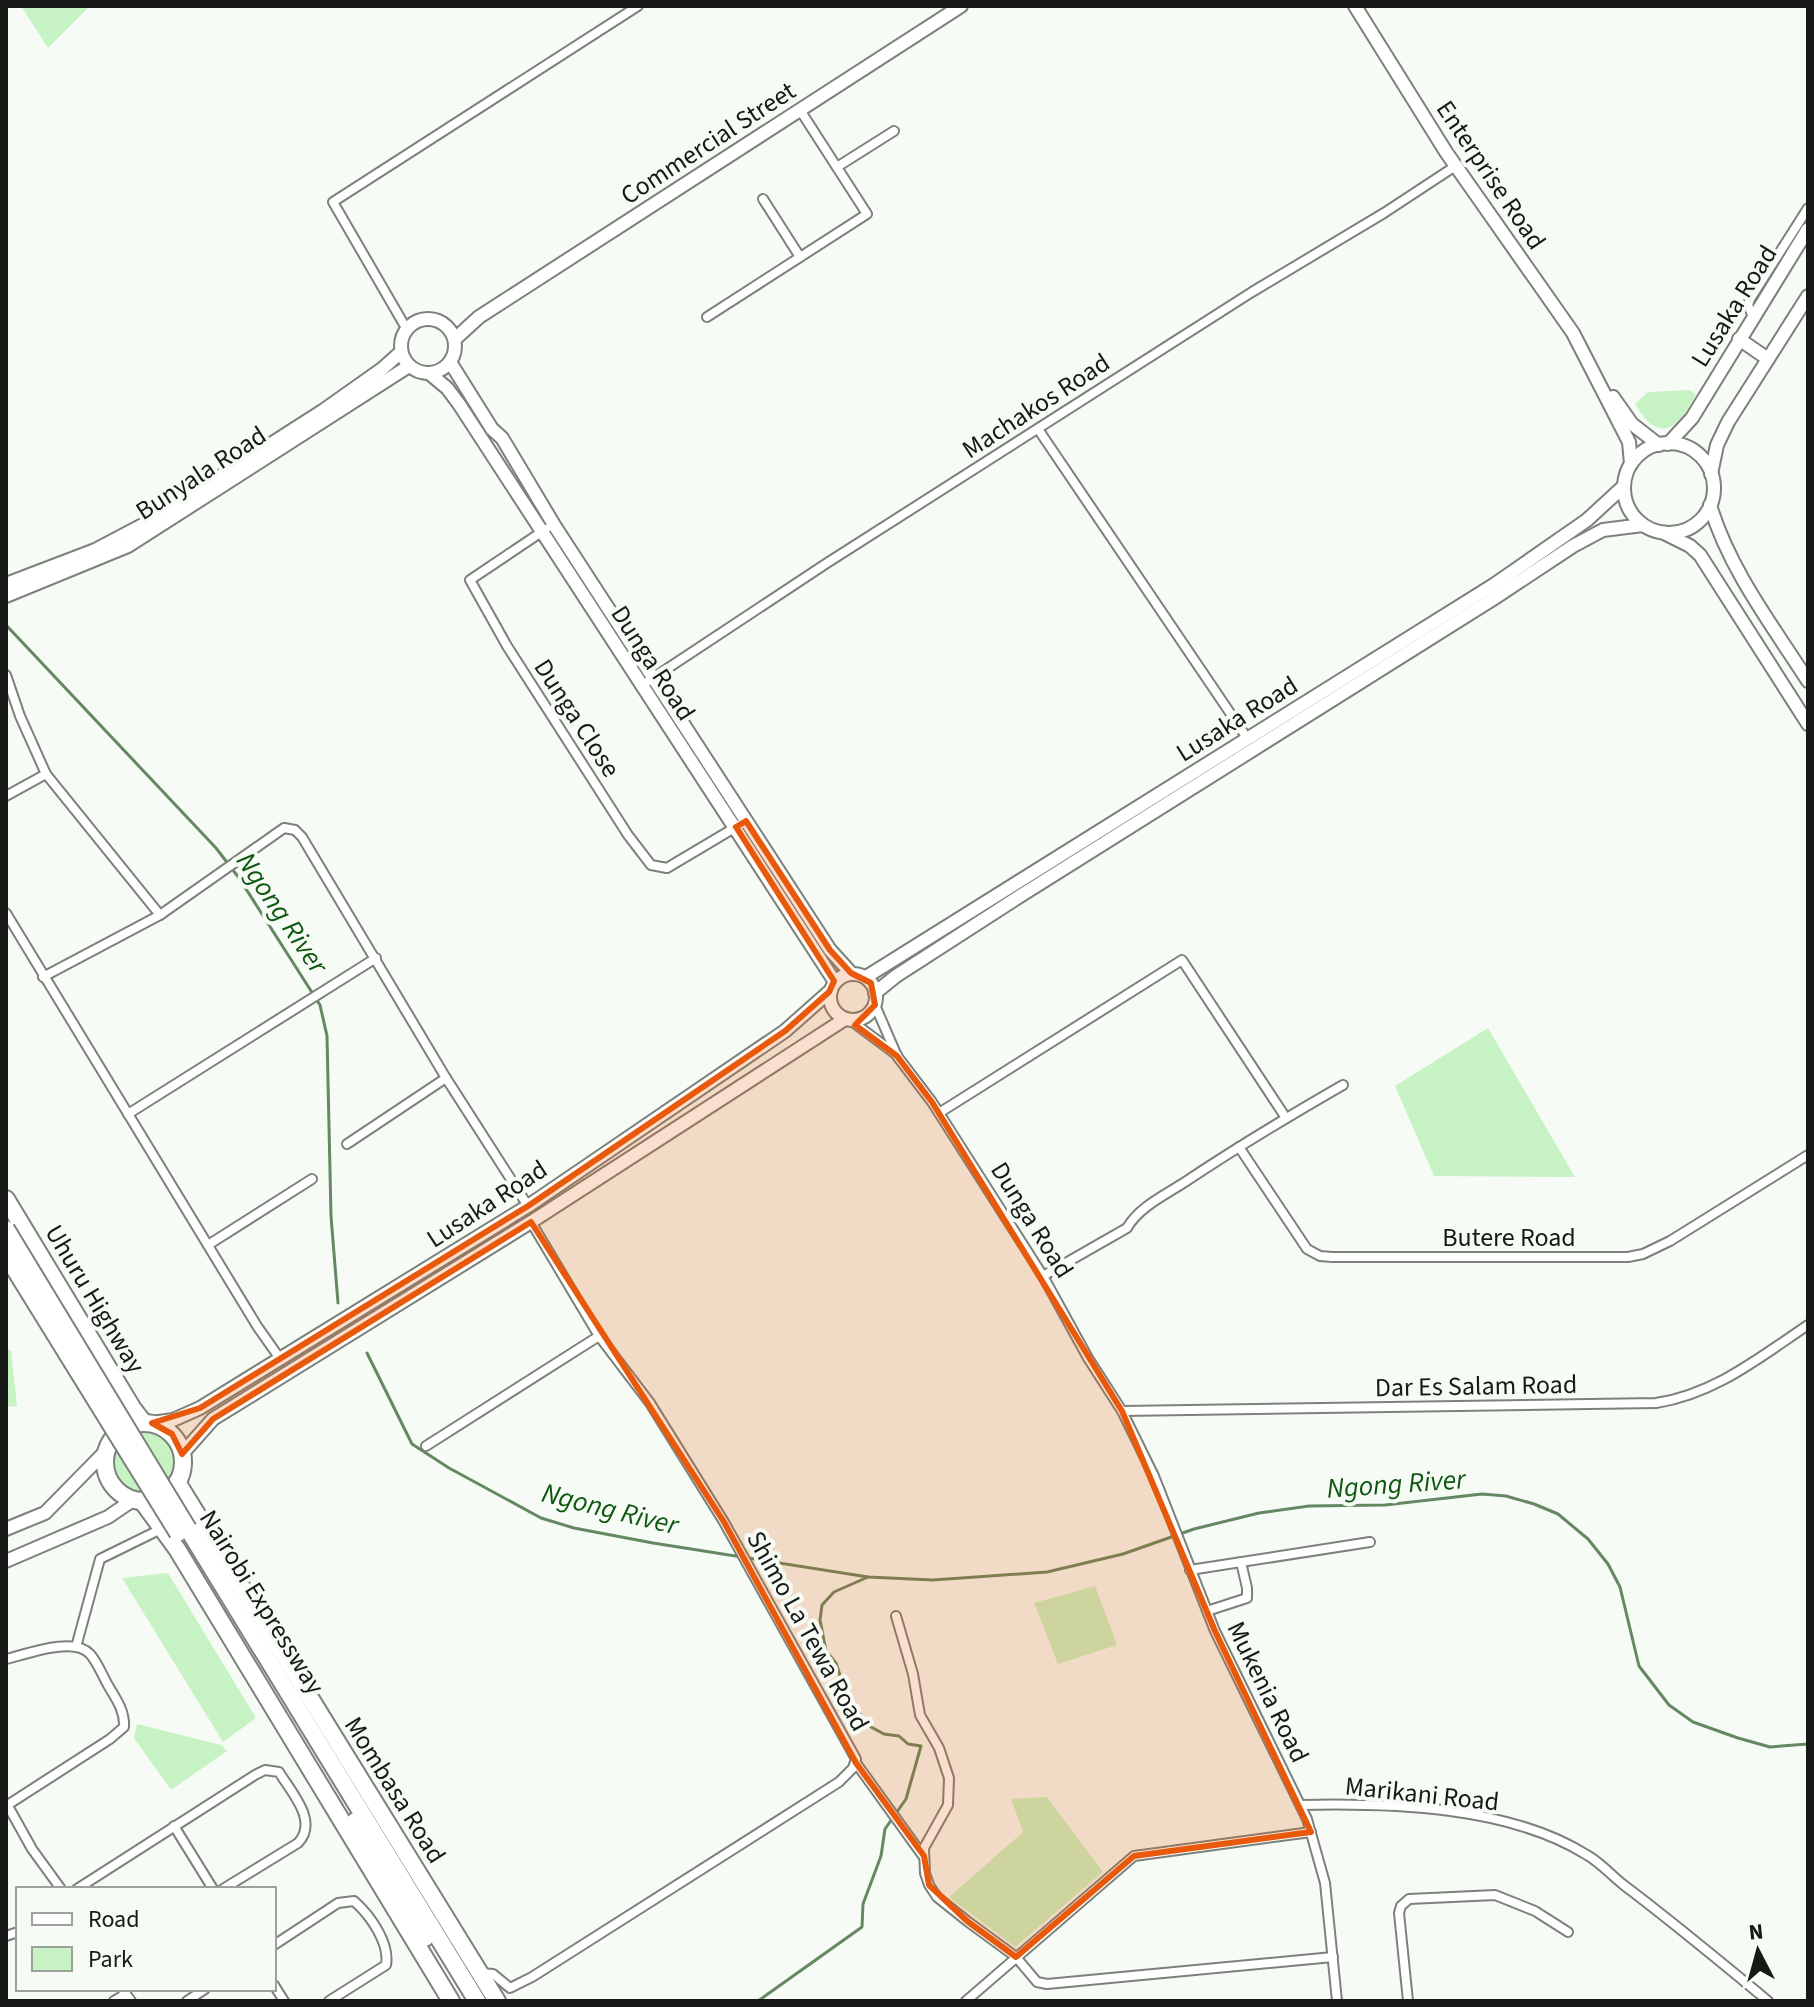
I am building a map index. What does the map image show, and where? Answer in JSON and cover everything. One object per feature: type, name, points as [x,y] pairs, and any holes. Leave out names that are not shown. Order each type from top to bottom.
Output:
[{"type":"highway","name":"Uhuru Highway","points":[[6,1199],[133,1409],[148,1423]]},
{"type":"highway","name":"Nairobi Expressway","points":[[6,1229],[477,2001]]},
{"type":"highway","name":"Nairobi Expressway","points":[[6,1255],[463,2001]]},
{"type":"highway","points":[[6,1266],[101,1418],[108,1447],[107,1476],[113,1487],[153,1513],[177,1549],[451,2001]]},
{"type":"highway","points":[[108,1447],[126,1427],[148,1423],[172,1434],[182,1454],[182,1469],[177,1482],[162,1497],[137,1500]]},
{"type":"highway","name":"Mombasa Road","points":[[177,1482],[497,2001]]},
{"type":"main road","name":"Commercial Street","points":[[455,339],[479,317],[961,6]]},
{"type":"main road","name":"Enterprise Road","points":[[1355,6],[1457,165],[1573,333],[1629,442],[1631,464]]},
{"type":"main road","name":"Lusaka Road","points":[[1664,444],[1692,418],[1808,229]]},
{"type":"main road","points":[[1711,474],[1722,434],[1808,296]]},
{"type":"main road","name":"Commercial Street","points":[[445,324],[479,317]]},
{"type":"main road","points":[[425,318],[445,324],[455,339],[454,355],[450,362],[441,370],[429,373],[409,366],[400,344],[406,328],[425,318]]},
{"type":"main road","points":[[1739,339],[1768,359]]},
{"type":"main road","name":"Bunyala Road","points":[[6,584],[95,550],[152,520],[324,410],[401,352]]},
{"type":"main road","name":"Dunga Road","points":[[450,362],[492,429],[502,438],[653,679],[741,824],[832,987]]},
{"type":"main road","name":"Bunyala Road","points":[[6,596],[128,546],[409,366]]},
{"type":"main road","name":"Enterprise Road","points":[[1592,369],[1632,424],[1664,444]]},
{"type":"main road","name":"Dunga Road","points":[[429,373],[447,388],[459,404],[641,686],[830,950],[851,973]]},
{"type":"main road","points":[[1662,533],[1674,533],[1696,524],[1710,505],[1714,490],[1711,474],[1699,455],[1690,449],[1664,444],[1639,455],[1631,464],[1624,486],[1628,508],[1643,525],[1690,546],[1700,555],[1808,724]]},
{"type":"main road","name":"Lusaka Road","points":[[866,977],[1495,584],[1587,520],[1624,486]]},
{"type":"main road","points":[[1710,505],[1722,539],[1739,572],[1808,681]]},
{"type":"main road","name":"Lusaka Road","points":[[875,999],[896,976],[1582,540],[1603,530],[1643,525]]},
{"type":"main road","points":[[851,973],[866,977],[875,999],[865,1017],[848,1019],[832,1007],[832,987],[851,973]]},
{"type":"main road","name":"Lusaka Road","points":[[148,1423],[173,1420],[200,1408],[528,1206],[785,1031],[832,987]]},
{"type":"main road","name":"Lusaka Road","points":[[182,1454],[213,1419],[531,1222],[848,1019]]},
{"type":"main road","points":[[6,1529],[45,1513],[108,1447]]},
{"type":"main road","points":[[6,1561],[108,1517],[137,1500]]},
{"type":"street","points":[[406,328],[333,202],[638,6]]},
{"type":"street","points":[[707,317],[867,214],[800,110]]},
{"type":"street","points":[[837,167],[894,131]]},
{"type":"street","name":"Machakos Road","points":[[641,686],[1038,429],[1457,165]]},
{"type":"street","points":[[763,199],[800,257]]},
{"type":"street","points":[[1753,317],[1748,305],[1750,299],[1808,208]]},
{"type":"street","points":[[1038,429],[1247,738]]},
{"type":"street","name":"Dunga Close","points":[[554,525],[470,580],[507,646],[628,835],[651,865],[667,868],[741,824]]},
{"type":"street","points":[[6,675],[46,774],[160,915]]},
{"type":"street","points":[[6,796],[46,774]]},
{"type":"street","points":[[43,977],[160,915],[284,828],[295,830],[528,1206]]},
{"type":"street","points":[[6,913],[281,1360]]},
{"type":"street","points":[[128,1114],[376,958]]},
{"type":"street","points":[[939,1113],[1182,960],[1286,1118]]},
{"type":"street","name":"Dunga Road","points":[[875,999],[897,1056],[939,1113],[1043,1276],[1088,1358],[1122,1411]]},
{"type":"street","name":"Dunga Road","points":[[848,1019],[897,1056]]},
{"type":"street","points":[[347,1144],[446,1078]]},
{"type":"street","points":[[1043,1276],[1127,1228],[1133,1217],[1239,1147],[1343,1085]]},
{"type":"street","name":"Butere Road","points":[[1239,1147],[1307,1249],[1320,1256],[1332,1257],[1628,1257],[1643,1254],[1670,1241],[1808,1155]]},
{"type":"street","points":[[208,1245],[312,1179]]},
{"type":"street","name":"Shimo La Tewa Road","points":[[479,1973],[493,1974],[510,1988],[532,1977],[839,1782],[856,1763],[852,1749],[724,1522],[650,1403],[599,1336],[531,1222]]},
{"type":"street","name":"Dar Es Salam Road","points":[[1122,1411],[1656,1403],[1703,1392],[1808,1325]]},
{"type":"street","points":[[426,1446],[599,1336]]},
{"type":"street","name":"Mukenia Road","points":[[1122,1411],[1154,1476],[1207,1611],[1301,1805],[1311,1832],[1325,1883],[1337,2001]]},
{"type":"street","points":[[76,1647],[100,1559],[162,1528]]},
{"type":"street","points":[[1190,1570],[1370,1542]]},
{"type":"street","points":[[1207,1611],[1247,1598],[1241,1562]]},
{"type":"street","points":[[896,1616],[913,1674],[920,1715],[939,1748],[949,1778],[948,1805],[929,1837],[924,1856],[925,1873],[937,1897],[1016,1957],[1037,1982],[1047,1984],[1333,1957]]},
{"type":"street","points":[[6,1659],[58,1647],[76,1647],[90,1654],[122,1709],[124,1727],[110,1739],[7,1806],[32,1849],[60,1887]]},
{"type":"street","points":[[856,1763],[924,1856]]},
{"type":"street","points":[[80,1887],[255,1775],[265,1770],[279,1772],[306,1821],[304,1836],[298,1843],[226,1887]]},
{"type":"street","name":"Marikani Road","points":[[1301,1805],[1368,1806],[1474,1814],[1514,1823],[1548,1837],[1587,1855],[1768,2001]]},
{"type":"street","points":[[174,1826],[212,1887]]},
{"type":"street","points":[[966,2001],[1134,1856],[1311,1832]]},
{"type":"street","points":[[1408,2001],[1399,1913],[1401,1906],[1409,1899],[1495,1895],[1535,1911],[1568,1932]]},
{"type":"street","points":[[276,1944],[338,1903],[354,1901],[364,1910],[386,1948],[386,1965],[329,2001]]},
{"type":"street","points":[[114,2001],[126,1995]]},
{"type":"highlighted area","points":[[746,821],[830,950],[851,973],[871,983],[875,1005],[855,1025],[897,1056],[932,1102],[1122,1411],[1215,1631],[1311,1832],[1134,1856],[1016,1957],[967,1921],[929,1885],[924,1856],[856,1763],[724,1522],[531,1222],[213,1419],[182,1454],[172,1434],[152,1423],[200,1408],[528,1206],[785,1031],[829,992],[834,981],[736,827]]},
{"type":"green space","points":[[21,6],[89,6],[89,7],[48,48]]},
{"type":"green space","points":[[1689,390],[1696,394],[1683,416],[1668,428],[1653,425],[1635,404],[1648,392]]},
{"type":"green space","points":[[1488,1028],[1575,1177],[1434,1176],[1395,1086]]},
{"type":"green space","points":[[6,1350],[11,1350],[17,1406],[6,1407]]},
{"type":"green space","points":[[138,1431],[150,1431],[166,1440],[173,1450],[173,1474],[166,1484],[150,1493],[138,1493],[118,1479],[113,1468],[113,1456],[127,1436]]},
{"type":"green space","points":[[168,1573],[256,1718],[223,1742],[122,1578]]},
{"type":"green space","points":[[1095,1586],[1117,1645],[1058,1664],[1034,1603]]},
{"type":"green space","points":[[137,1724],[221,1745],[227,1751],[171,1790],[134,1738]]},
{"type":"green space","points":[[1047,1797],[1103,1872],[1015,1947],[949,1897],[1023,1832],[1011,1799]]},
{"type":"waterway","name":"Ngong River","points":[[6,625],[216,848],[239,878],[320,1005],[327,1036],[331,1216],[338,1303]]},
{"type":"waterway","name":"Ngong River","points":[[367,1353],[412,1444],[449,1468],[541,1518],[574,1528],[653,1543],[868,1577],[933,1580],[1047,1572],[1123,1554],[1194,1529],[1259,1513],[1309,1506],[1385,1505],[1482,1494],[1506,1496],[1558,1514],[1588,1539],[1608,1564],[1620,1587],[1639,1666],[1669,1705],[1693,1722],[1770,1747],[1808,1744]]},
{"type":"waterway","name":"Ngong River","points":[[758,2001],[862,1927],[863,1904],[881,1856],[885,1829],[906,1799],[921,1746],[908,1744],[899,1736],[884,1734],[871,1727],[848,1700],[836,1663],[826,1651],[820,1620],[822,1605],[834,1592],[868,1577]]}]
